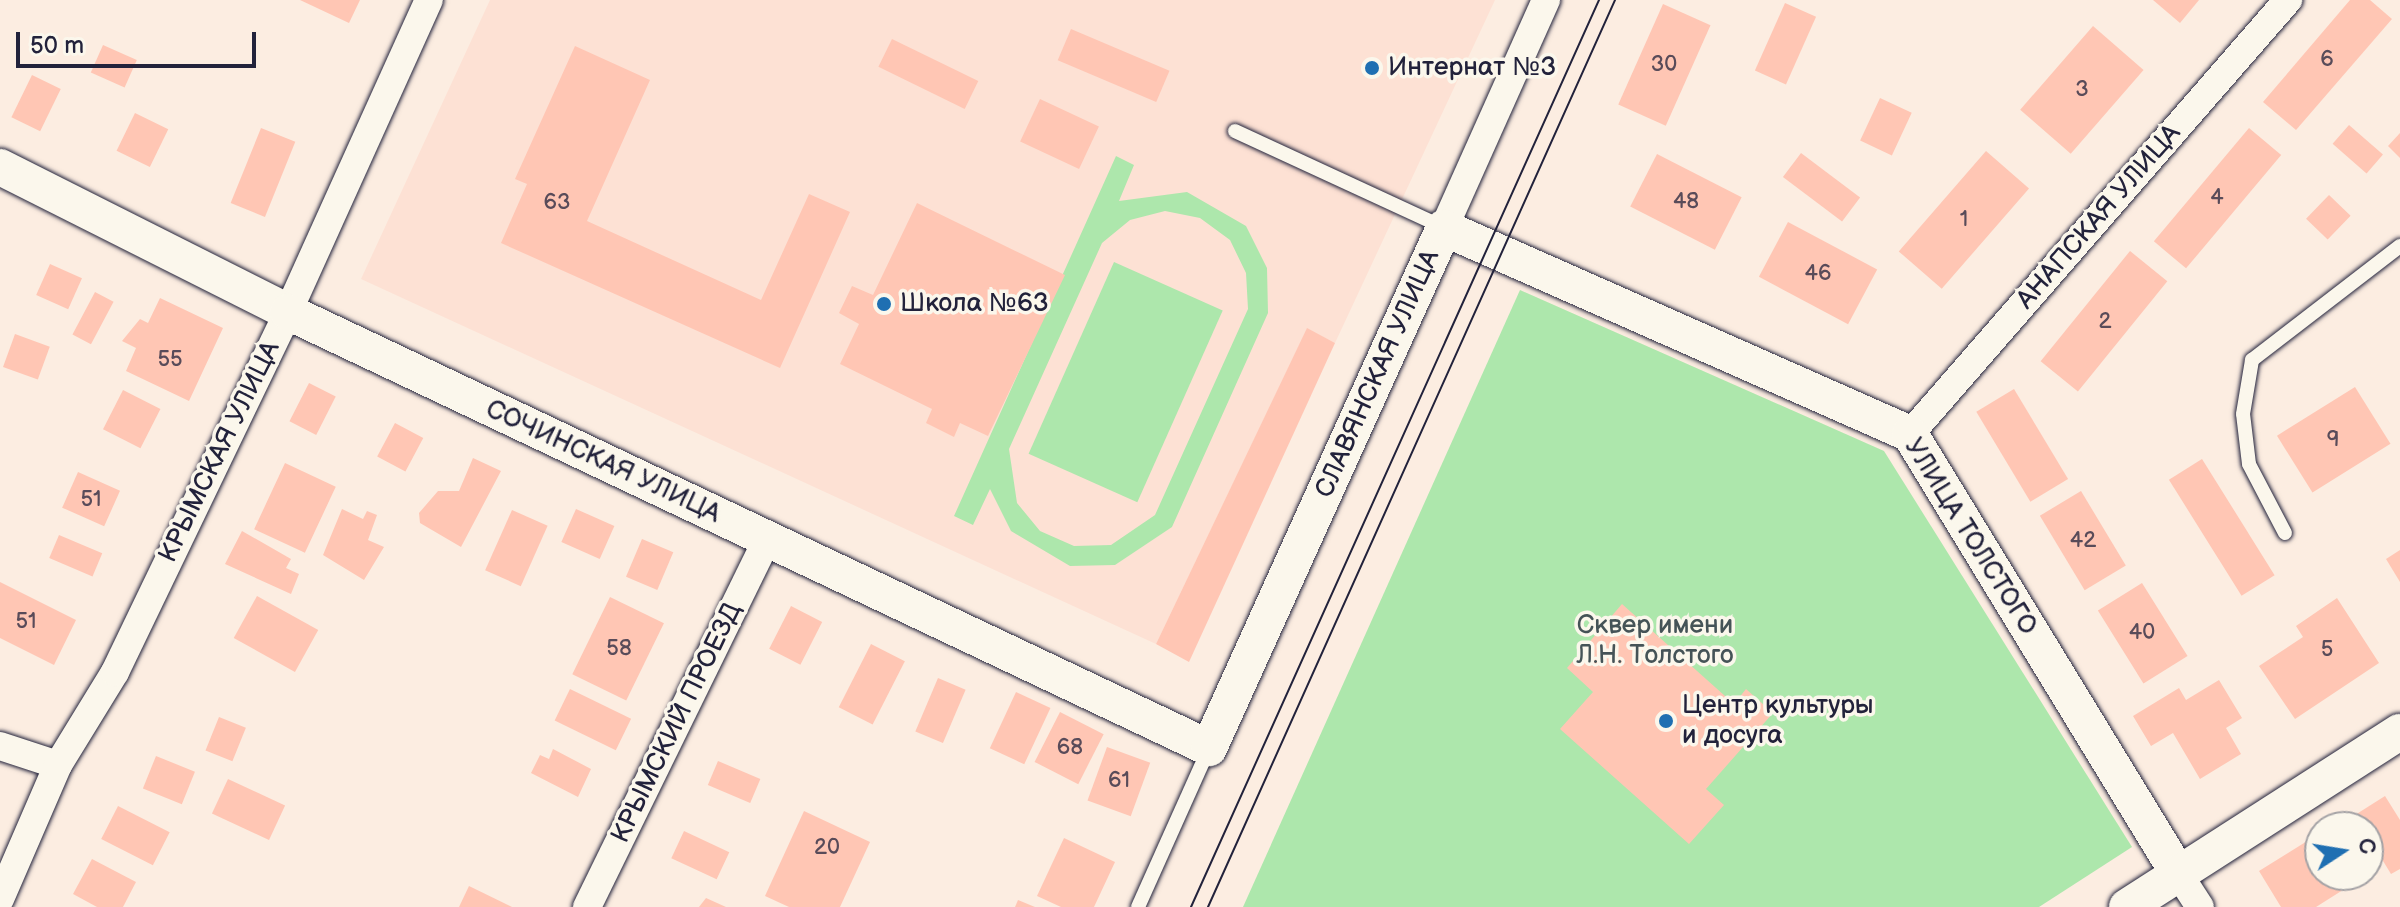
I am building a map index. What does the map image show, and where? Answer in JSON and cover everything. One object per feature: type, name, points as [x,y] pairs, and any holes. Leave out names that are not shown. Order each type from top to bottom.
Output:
[{"type":"street","name":"КРЫМСКАЯ УЛИЦА","points":[[0,899],[58,765],[115,672],[288,312],[429,0]]},
{"type":"street","name":"СЛАВЯНСКАЯ УЛИЦА","points":[[1209,748],[1546,0]]},
{"type":"street","name":"АНАПСКАЯ УЛИЦА","points":[[1910,434],[2288,0]]},
{"type":"street","name":"СОЧИНСКАЯ УЛИЦА","points":[[0,167],[288,312],[1209,748]]},
{"type":"street","name":"УЛИЦА ТОЛСТОГО","points":[[1444,228],[1910,434],[2200,907]]},
{"type":"street","name":"КРЫМСКИЙ ПРОЕЗД","points":[[587,907],[767,540]]},
{"type":"street","points":[[2127,907],[2400,732]]},
{"type":"street","points":[[0,746],[58,765]]},
{"type":"lane","points":[[1235,131],[1444,228]]},
{"type":"lane","points":[[2285,533],[2249,464],[2243,414],[2252,360],[2400,246]]},
{"type":"lane","points":[[1138,907],[1209,748]]},
{"type":"shaded area","name":"Школа №63","points":[[490,0],[1495,0],[1335,343],[1307,329],[1156,644],[361,279]]},
{"type":"green space","points":[[1116,156],[1134,165],[1119,201],[1187,192],[1246,226],[1267,268],[1268,313],[1172,527],[1115,565],[1070,566],[1011,531],[990,489],[973,525],[954,516]],"holes":[[[1165,211],[1200,218],[1230,240],[1246,273],[1248,309],[1155,515],[1111,545],[1074,546],[1040,531],[1017,503],[1009,449],[1102,243],[1130,220]]]},
{"type":"green space","points":[[1114,262],[1223,310],[1137,502],[1029,454]]},
{"type":"green space","name":"Сквер имени Л.Н. Толстого","points":[[1520,290],[1884,451],[2132,847],[2039,907],[1243,907]]},
{"type":"building","points":[[300,0],[360,0],[349,23]]},
{"type":"building","points":[[2153,0],[2199,0],[2180,23]]},
{"type":"building","points":[[2350,0],[2370,0],[2392,19],[2296,130],[2263,102]]},
{"type":"building","points":[[1785,3],[1816,17],[1786,84],[1755,71]]},
{"type":"building","points":[[1663,4],[1711,25],[1666,126],[1618,104]]},
{"type":"building","points":[[2093,26],[2144,70],[2071,154],[2020,110]]},
{"type":"building","points":[[1071,29],[1169,71],[1156,102],[1058,60]]},
{"type":"building","points":[[892,39],[978,81],[965,109],[878,67]]},
{"type":"building","points":[[103,45],[137,60],[125,87],[91,72]]},
{"type":"building","points":[[575,46],[650,80],[587,221],[761,300],[809,194],[850,212],[780,368],[501,243],[527,184],[515,179]]},
{"type":"building","points":[[32,75],[61,89],[40,131],[11,117]]},
{"type":"building","points":[[1880,98],[1912,113],[1892,155],[1860,141]]},
{"type":"building","points":[[1040,99],[1099,126],[1079,169],[1020,142]]},
{"type":"building","points":[[135,113],[168,129],[150,167],[117,151]]},
{"type":"building","points":[[2349,125],[2383,155],[2367,173],[2333,144]]},
{"type":"building","points":[[261,128],[295,142],[265,217],[231,203]]},
{"type":"building","points":[[2249,128],[2281,155],[2186,268],[2154,241]]},
{"type":"building","points":[[2400,133],[2400,158],[2388,146]]},
{"type":"building","points":[[1986,151],[2029,188],[1942,289],[1899,251]]},
{"type":"building","points":[[1801,153],[1860,198],[1842,221],[1783,177]]},
{"type":"building","points":[[1657,154],[1742,197],[1715,250],[1630,207]]},
{"type":"building","points":[[2329,195],[2351,216],[2328,240],[2306,219]]},
{"type":"building","points":[[917,203],[1065,275],[988,436],[960,423],[954,437],[926,423],[932,409],[840,364],[859,324],[839,313],[852,286],[873,295]]},
{"type":"building","points":[[1788,222],[1877,269],[1848,324],[1759,277]]},
{"type":"building","points":[[2130,251],[2167,281],[2078,392],[2041,361]]},
{"type":"building","points":[[50,264],[82,278],[68,309],[36,295]]},
{"type":"building","points":[[95,292],[114,302],[91,344],[72,334]]},
{"type":"building","points":[[160,298],[223,328],[189,401],[126,371],[136,348],[122,341],[140,319],[148,323]]},
{"type":"building","points":[[1307,328],[1335,343],[1189,662],[1156,644]]},
{"type":"building","points":[[15,334],[50,347],[38,380],[3,367]]},
{"type":"building","points":[[309,383],[336,397],[316,435],[289,421]]},
{"type":"building","points":[[2355,387],[2391,444],[2312,493],[2277,436]]},
{"type":"building","points":[[2014,389],[2068,479],[2030,502],[1976,412]]},
{"type":"building","points":[[123,390],[160,409],[140,448],[103,429]]},
{"type":"building","points":[[395,423],[423,438],[405,472],[377,457]]},
{"type":"building","points":[[473,458],[501,471],[461,547],[420,523],[419,513],[438,491],[459,491]]},
{"type":"building","points":[[2202,459],[2275,575],[2242,596],[2169,480]]},
{"type":"building","points":[[285,463],[336,487],[305,553],[254,529]]},
{"type":"building","points":[[78,472],[120,491],[104,526],[62,508]]},
{"type":"building","points":[[2081,491],[2126,566],[2085,590],[2040,516]]},
{"type":"building","points":[[342,509],[363,519],[367,511],[377,515],[368,540],[384,547],[364,580],[323,555]]},
{"type":"building","points":[[576,509],[614,526],[600,559],[561,542]]},
{"type":"building","points":[[512,510],[548,526],[521,586],[485,570]]},
{"type":"building","points":[[242,531],[291,559],[286,568],[299,574],[291,594],[225,564]]},
{"type":"building","points":[[59,535],[102,553],[92,576],[49,558]]},
{"type":"building","points":[[642,539],[673,552],[657,590],[626,577]]},
{"type":"building","points":[[2400,550],[2400,582],[2386,559]]},
{"type":"building","points":[[0,582],[76,620],[54,665],[0,638]]},
{"type":"building","points":[[2142,583],[2188,656],[2143,683],[2098,611]]},
{"type":"building","points":[[257,596],[318,630],[295,672],[234,638]]},
{"type":"building","points":[[610,597],[664,623],[626,701],[572,674]]},
{"type":"building","points":[[2337,598],[2379,663],[2295,719],[2259,666],[2303,637],[2296,626]]},
{"type":"building","name":"Центр культуры и досуга","points":[[1622,604],[1734,704],[1746,689],[1773,713],[1706,789],[1724,805],[1689,844],[1560,729],[1593,692],[1567,668]]},
{"type":"building","points":[[791,606],[822,622],[800,665],[769,649]]},
{"type":"building","points":[[871,644],[905,661],[873,725],[839,707]]},
{"type":"building","points":[[938,678],[966,690],[943,743],[915,731]]},
{"type":"building","points":[[2219,680],[2242,718],[2226,728],[2241,754],[2200,779],[2173,733],[2151,746],[2133,716],[2179,688],[2186,700]]},
{"type":"building","points":[[570,689],[631,719],[616,750],[555,720]]},
{"type":"building","points":[[1016,692],[1050,708],[1024,764],[990,748]]},
{"type":"building","points":[[1060,712],[1104,734],[1078,784],[1035,762]]},
{"type":"building","points":[[219,717],[246,728],[232,761],[206,750]]},
{"type":"building","points":[[1107,747],[1150,763],[1131,816],[1088,801]]},
{"type":"building","points":[[553,749],[591,769],[578,797],[531,773],[540,755],[549,759]]},
{"type":"building","points":[[156,756],[195,772],[182,804],[143,788]]},
{"type":"building","points":[[718,761],[760,779],[750,803],[708,785]]},
{"type":"building","points":[[228,779],[285,806],[269,840],[212,813]]},
{"type":"building","points":[[2385,796],[2400,820],[2400,869],[2391,874],[2384,863],[2384,811],[2361,811]]},
{"type":"building","points":[[118,806],[170,832],[153,865],[101,839]]},
{"type":"building","points":[[804,811],[870,842],[840,907],[789,907],[765,896]]},
{"type":"building","points":[[684,831],[729,852],[717,879],[671,858]]},
{"type":"building","points":[[1064,838],[1115,862],[1094,907],[1061,907],[1037,896]]},
{"type":"building","points":[[2304,843],[2304,891],[2341,891],[2316,907],[2281,907],[2259,871]]},
{"type":"building","points":[[92,859],[136,882],[123,907],[97,907],[73,894]]},
{"type":"building","points":[[469,886],[512,907],[459,907]]},
{"type":"building","points":[[706,898],[726,907],[699,907]]},
{"type":"building","points":[[1018,900],[1035,907],[1015,907]]},
{"type":"tram line","points":[[1191,907],[1599,0]]},
{"type":"tram line","points":[[1208,907],[1615,0]]},
{"type":"place","name":"Интернат №3","points":[[1372,68]]},
{"type":"place","name":"Школа №63","points":[[884,304]]},
{"type":"place","name":"Центр культуры и досуга","points":[[1666,721]]}]
